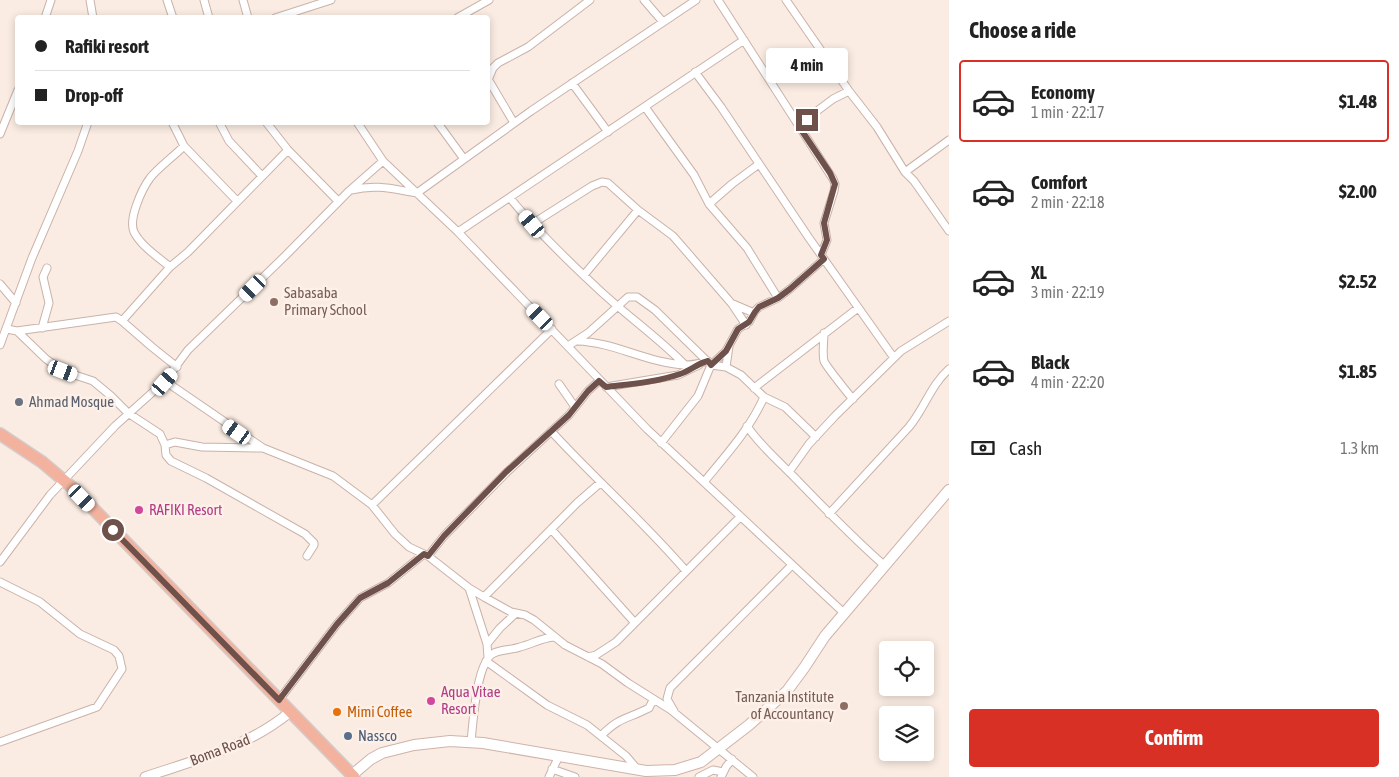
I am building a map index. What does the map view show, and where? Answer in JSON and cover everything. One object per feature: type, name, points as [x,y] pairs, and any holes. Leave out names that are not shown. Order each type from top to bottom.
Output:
[{"type":"highway","points":[[0,434],[31,454],[64,480],[353,776]]},
{"type":"main road","points":[[353,776],[371,759],[382,753],[431,742],[450,741],[471,742],[559,756],[655,774],[688,767],[701,762],[719,750],[787,691],[825,636],[949,490]]},
{"type":"street","points":[[46,15],[51,0]]},
{"type":"street","points":[[90,0],[93,15]]},
{"type":"street","points":[[167,0],[172,15]]},
{"type":"street","points":[[204,0],[208,15]]},
{"type":"street","points":[[243,0],[247,15]]},
{"type":"street","points":[[283,15],[317,2],[331,0]]},
{"type":"street","points":[[462,15],[489,0]]},
{"type":"street","points":[[490,75],[498,62],[528,47],[590,0]]},
{"type":"street","points":[[644,0],[663,22]]},
{"type":"street","points":[[348,190],[379,186],[417,193],[572,83],[696,0]]},
{"type":"street","points":[[606,387],[678,375],[707,363],[729,345],[738,329],[752,319],[759,307],[778,298],[822,257],[827,240],[824,223],[835,184],[830,173],[718,0]]},
{"type":"street","points":[[786,0],[877,127],[905,172],[914,181],[949,231]]},
{"type":"street","points":[[458,232],[744,40]]},
{"type":"street","points":[[695,72],[894,358]]},
{"type":"street","points":[[490,82],[514,124]]},
{"type":"street","points":[[572,83],[608,132]]},
{"type":"street","points":[[800,128],[813,114],[833,99],[850,91]]},
{"type":"street","points":[[0,134],[15,97]]},
{"type":"street","points":[[645,107],[694,175],[709,204],[747,248],[778,298]]},
{"type":"street","points":[[792,115],[803,116],[813,114]]},
{"type":"street","points":[[0,345],[32,258],[78,152],[87,125]]},
{"type":"street","points":[[174,125],[184,146],[237,201]]},
{"type":"street","points":[[222,125],[229,140],[262,176]]},
{"type":"street","points":[[268,125],[288,150],[338,201]]},
{"type":"street","points":[[359,125],[383,160],[458,232],[552,329],[599,381],[661,443],[844,614]]},
{"type":"street","points":[[439,125],[464,159]]},
{"type":"street","points":[[905,172],[949,140]]},
{"type":"street","points":[[170,267],[134,233],[132,222],[136,209],[152,176],[184,146]]},
{"type":"street","points":[[122,320],[170,267],[188,252],[288,150]]},
{"type":"street","points":[[0,562],[29,521],[64,480],[128,413],[165,382],[188,350],[280,262],[348,190],[383,160]]},
{"type":"street","points":[[709,204],[759,164]]},
{"type":"street","points":[[532,224],[573,197],[602,182],[608,183],[638,210],[679,242],[732,304],[746,325]]},
{"type":"street","points":[[510,198],[532,224],[584,275],[617,306],[646,328],[685,365]]},
{"type":"street","points":[[584,275],[638,210]]},
{"type":"street","points":[[42,328],[49,303],[43,277],[47,268]]},
{"type":"street","points":[[0,284],[16,303]]},
{"type":"street","points":[[568,346],[596,326],[628,297],[637,297],[655,310],[707,363]]},
{"type":"street","points":[[732,304],[754,313]]},
{"type":"street","points":[[754,388],[858,308]]},
{"type":"street","points":[[7,329],[17,331],[116,317],[177,367]]},
{"type":"street","points":[[789,472],[816,437],[901,350],[949,321]]},
{"type":"street","points":[[372,505],[552,329]]},
{"type":"street","points":[[17,331],[55,366],[63,371],[93,381],[128,413],[160,434],[165,444],[166,455],[177,465],[206,478],[305,534],[314,543],[307,556]]},
{"type":"street","points":[[824,333],[824,361],[846,392],[854,399]]},
{"type":"street","points":[[577,341],[597,342],[621,350],[685,365],[707,363],[726,367],[745,378],[764,398],[782,405],[816,437]]},
{"type":"street","points":[[726,367],[729,345]]},
{"type":"street","points":[[661,443],[698,396],[707,363]]},
{"type":"street","points":[[829,514],[910,427],[920,414],[936,384],[949,369]]},
{"type":"street","points":[[279,700],[341,619],[360,598],[388,583],[426,555],[506,472],[551,431],[599,381]]},
{"type":"street","points":[[165,382],[263,448],[333,476],[372,505],[402,542],[426,555],[469,588],[507,611],[525,615],[534,620],[554,636],[602,664],[653,700],[671,710],[753,777]]},
{"type":"street","points":[[559,384],[575,407]]},
{"type":"street","points":[[704,482],[748,426],[764,398]]},
{"type":"street","points":[[748,426],[760,443],[829,514],[885,566]]},
{"type":"street","points":[[551,431],[583,467],[664,545],[686,571]]},
{"type":"street","points":[[165,444],[175,442],[202,446],[263,448]]},
{"type":"street","points":[[484,597],[551,529],[600,483]]},
{"type":"street","points":[[588,657],[596,655],[616,642],[740,517]]},
{"type":"street","points":[[551,529],[635,623]]},
{"type":"street","points":[[680,719],[667,699],[670,688],[792,565]]},
{"type":"street","points":[[0,582],[40,602],[80,634],[114,650],[119,656],[122,669],[97,707],[0,742]]},
{"type":"street","points":[[469,588],[488,644],[487,659],[478,686],[471,742]]},
{"type":"street","points":[[488,644],[500,628],[516,614]]},
{"type":"street","points":[[487,659],[494,653],[520,647],[541,638],[554,636]]},
{"type":"street","points":[[487,659],[547,705],[577,719],[601,736],[626,756],[638,770]]},
{"type":"street","points":[[601,736],[615,723],[649,708],[653,700]]},
{"type":"street","name":"Boma Road","points":[[144,777],[165,774],[234,746],[259,734],[290,712]]},
{"type":"street","points":[[549,777],[559,756]]},
{"type":"street","points":[[699,777],[713,770],[722,775],[732,759]]},
{"type":"street","points":[[552,769],[575,777]]},
{"type":"place","name":"Sabasaba Primary School","points":[[274,302]]},
{"type":"place","name":"Ahmad Mosque","points":[[19,402]]},
{"type":"place","name":"RAFIKI Resort","points":[[139,510]]},
{"type":"place","name":"Aqua Vitae Resort","points":[[431,701]]},
{"type":"place","name":"Tanzania Institute of Accountancy","points":[[844,706]]},
{"type":"place","name":"Mimi Coffee","points":[[337,712]]},
{"type":"place","name":"Nassco","points":[[348,736]]},
{"type":"route","points":[[113,530],[279,700],[349,608],[360,598],[388,583],[424,554],[428,556],[444,536],[506,472],[569,415],[588,391],[599,381],[606,387],[652,381],[678,375],[703,362],[708,361],[711,365],[726,351],[738,329],[752,319],[752,315],[759,307],[778,298],[824,259],[821,255],[827,240],[824,223],[835,184],[830,173],[800,128],[807,120]]}]
